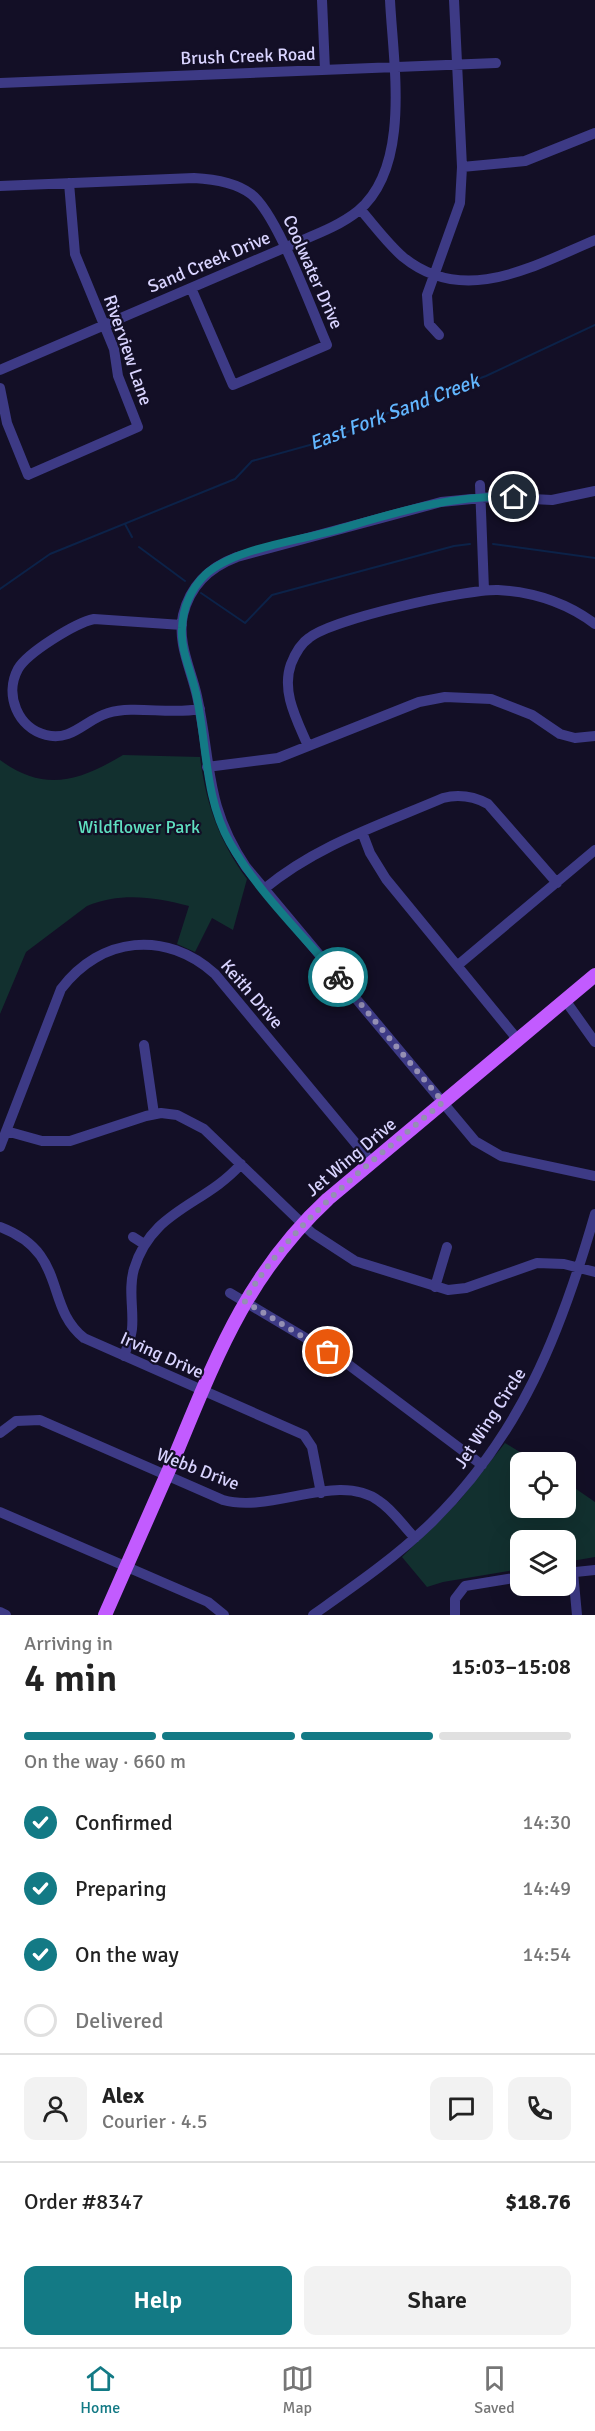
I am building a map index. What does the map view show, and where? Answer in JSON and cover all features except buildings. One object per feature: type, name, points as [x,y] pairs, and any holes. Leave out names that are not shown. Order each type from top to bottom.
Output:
[{"type":"main road","name":"Jet Wing Drive","points":[[105,1615],[202,1391],[244,1301],[263,1272],[303,1223],[595,975]]},
{"type":"street","points":[[322,0],[325,70]]},
{"type":"street","name":"Sand Creek Drive","points":[[0,370],[329,228],[360,209],[381,181],[394,147],[390,0]]},
{"type":"street","points":[[439,335],[429,324],[426,313],[426,295],[460,203],[462,167],[454,0]]},
{"type":"street","name":"Brush Creek Road","points":[[0,83],[496,63]]},
{"type":"street","points":[[462,167],[525,161],[595,133]]},
{"type":"street","name":"Coolwater Drive","points":[[0,186],[204,178],[253,189],[269,214],[327,345],[233,385],[191,288]]},
{"type":"street","name":"Riverview Lane","points":[[0,388],[7,423],[28,475],[138,427],[118,376],[114,349],[73,247],[69,183]]},
{"type":"street","points":[[360,209],[403,256],[433,275],[455,281],[491,280],[595,240]]},
{"type":"street","points":[[480,485],[484,590]]},
{"type":"street","points":[[595,491],[552,500],[480,497],[431,504],[230,559],[212,570],[196,586],[188,601],[182,625],[182,640],[200,709],[213,798],[223,827],[246,867],[475,1141],[491,1152],[595,1176]]},
{"type":"street","points":[[308,746],[291,704],[287,682],[293,658],[309,637],[327,628],[445,596],[484,590],[521,593],[551,600],[595,624]]},
{"type":"street","points":[[182,625],[94,620],[84,622],[36,652],[22,664],[13,686],[14,703],[21,720],[32,729],[45,735],[58,737],[71,734],[112,712],[172,713],[200,709]]},
{"type":"street","points":[[207,767],[270,759],[419,702],[452,696],[481,697],[510,705],[532,715],[560,734],[575,738],[595,736]]},
{"type":"street","points":[[264,890],[297,863],[321,849],[443,798],[470,796],[488,804],[557,883]]},
{"type":"street","points":[[362,832],[370,854],[380,871],[518,1040]]},
{"type":"street","points":[[458,965],[595,850]]},
{"type":"street","name":"Keith Drive","points":[[0,1147],[61,988],[78,970],[97,956],[117,948],[150,945],[185,953],[215,974],[372,1163]]},
{"type":"street","points":[[565,1000],[595,1042]]},
{"type":"street","points":[[144,1045],[154,1114]]},
{"type":"street","points":[[6,1131],[42,1141],[70,1141],[154,1114],[169,1114],[195,1122],[303,1223],[342,1255],[448,1290],[466,1288],[537,1263],[580,1267],[595,1272]]},
{"type":"street","points":[[124,1356],[132,1332],[132,1279],[144,1244],[156,1226],[214,1189],[241,1164]]},
{"type":"street","name":"Jet Wing Circle","points":[[313,1615],[415,1538],[447,1506],[482,1465],[513,1420],[538,1376],[560,1324],[595,1214]]},
{"type":"street","name":"Irving Drive","points":[[0,1227],[22,1237],[41,1255],[70,1321],[78,1333],[124,1356],[304,1435],[312,1447],[321,1493]]},
{"type":"street","points":[[133,1237],[144,1244]]},
{"type":"street","points":[[435,1287],[447,1246]]},
{"type":"street","points":[[230,1293],[341,1359],[482,1465]]},
{"type":"street","points":[[526,1371],[538,1376]]},
{"type":"street","points":[[390,1394],[398,1383]]},
{"type":"street","name":"Webb Drive","points":[[0,1433],[16,1421],[40,1420],[223,1500],[243,1504],[347,1490],[378,1500],[415,1538]]},
{"type":"street","points":[[0,1512],[208,1602],[224,1615]]},
{"type":"street","points":[[576,1571],[595,1570]]},
{"type":"street","points":[[455,1615],[455,1599],[465,1586],[510,1579]]},
{"type":"street","points":[[328,1589],[335,1599]]},
{"type":"street","points":[[573,1596],[577,1615]]},
{"type":"street","points":[[0,1612],[6,1615]]},
{"type":"green space","name":"Wildflower Park","points":[[123,755],[200,757],[206,791],[215,821],[229,851],[247,879],[233,930],[212,918],[195,952],[177,944],[189,906],[164,900],[125,897],[87,906],[26,952],[0,1014],[0,760],[32,777],[62,780],[92,771]]},
{"type":"green space","points":[[505,1443],[520,1452],[510,1452],[510,1518],[576,1518],[576,1489],[595,1502],[595,1557],[576,1560],[576,1530],[510,1530],[510,1571],[443,1582],[427,1587],[402,1557],[459,1501]]},
{"type":"waterway","name":"East Fork Sand Creek","points":[[0,589],[50,554],[235,479],[252,461],[335,438],[398,408],[486,376],[595,325]]},
{"type":"waterway","points":[[125,524],[132,537]]},
{"type":"waterway","points":[[201,593],[245,623],[272,595],[454,546],[470,544]]},
{"type":"waterway","points":[[493,544],[595,558]]},
{"type":"waterway","points":[[139,547],[185,581]]},
{"type":"way so far","points":[[328,1352],[244,1301],[277,1254],[312,1214],[443,1102],[338,977]]},
{"type":"route","points":[[338,977],[246,867],[223,827],[210,785],[200,709],[182,640],[185,609],[191,594],[205,575],[220,564],[237,556],[431,504],[471,498],[514,497]]}]
